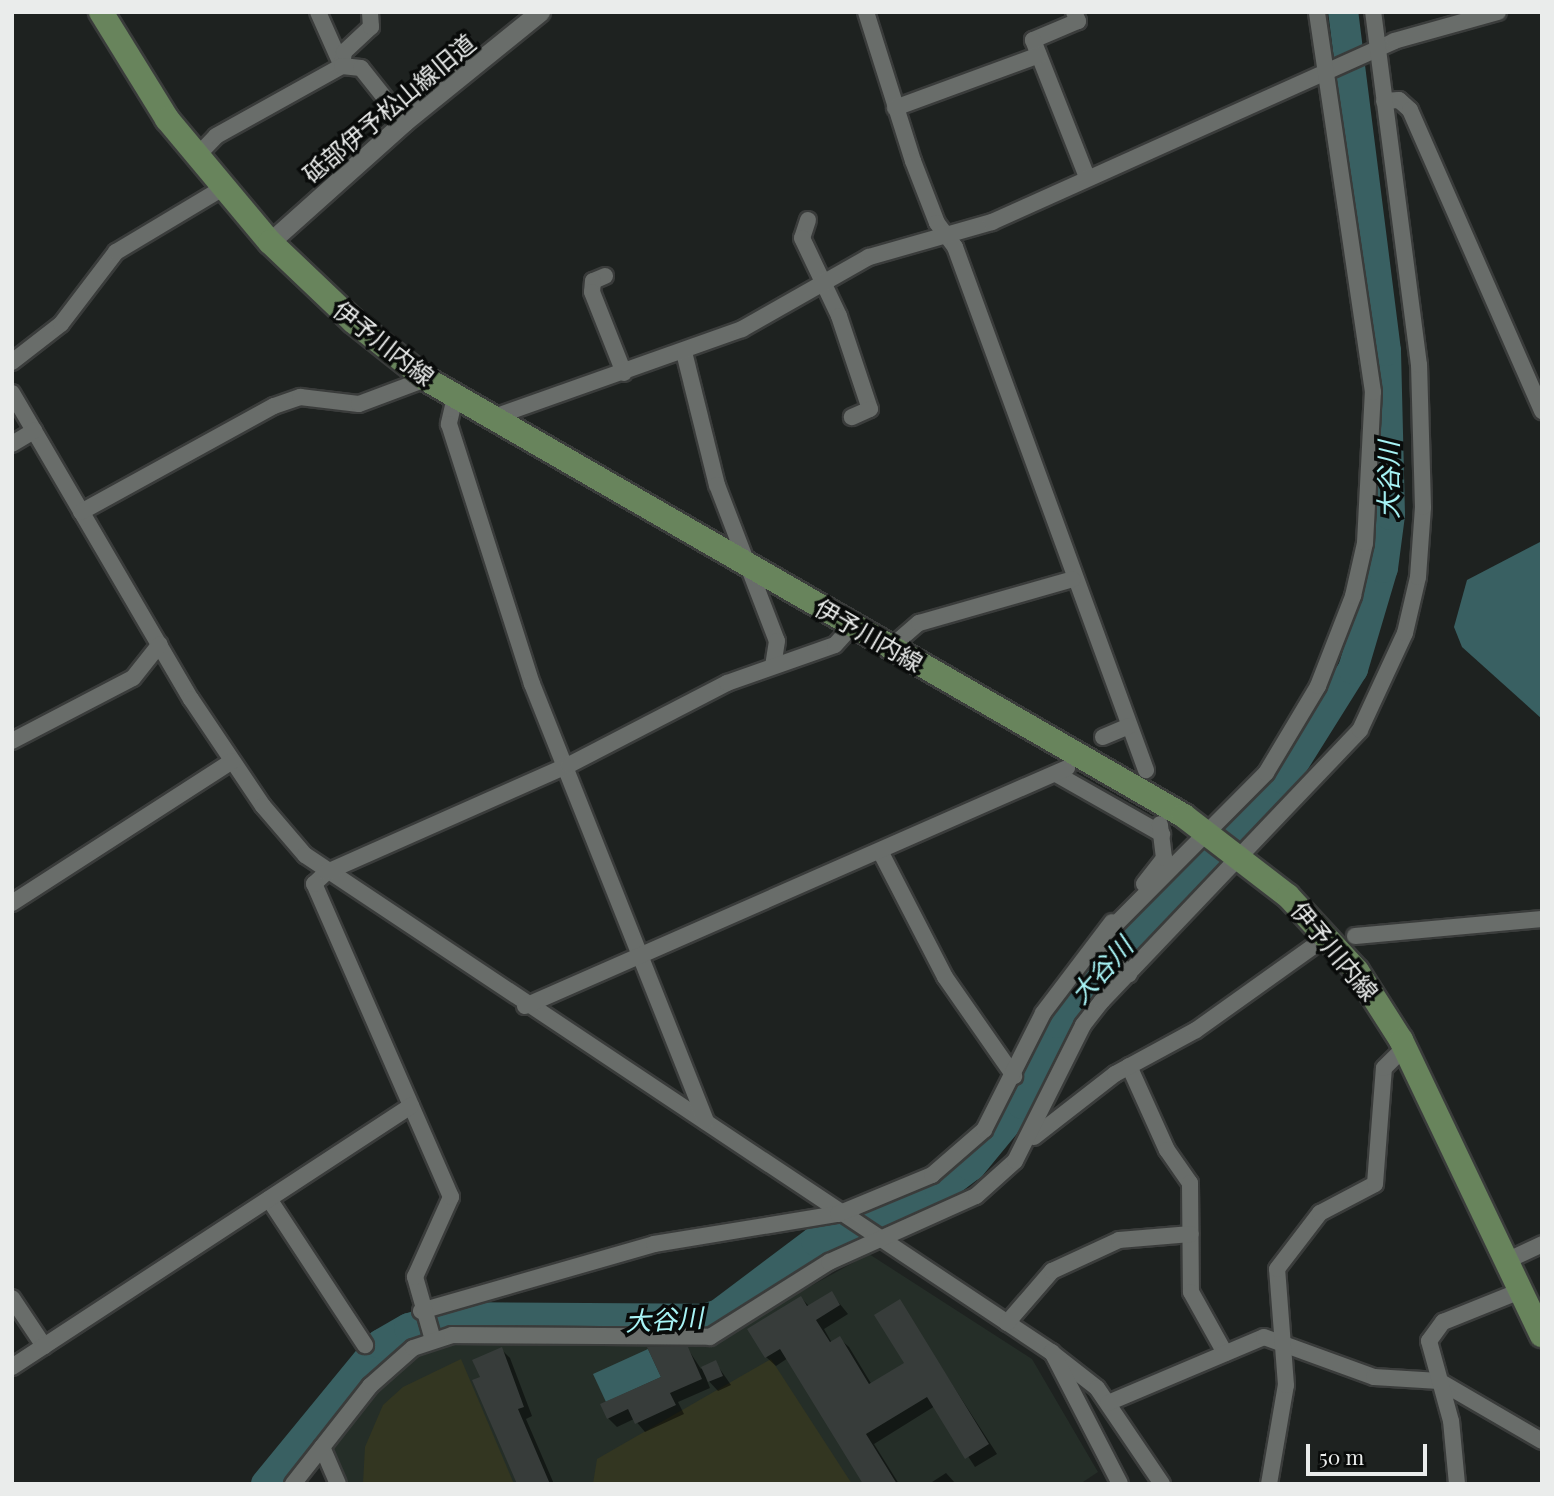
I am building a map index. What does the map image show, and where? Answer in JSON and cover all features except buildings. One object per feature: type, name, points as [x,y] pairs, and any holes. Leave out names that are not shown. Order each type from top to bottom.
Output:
[{"type":"main road","name":"伊予川内線","points":[[100,12],[197,158],[270,242],[353,321],[426,379],[1221,841],[1324,931],[1405,1047],[1542,1335]]},
{"type":"street","points":[[318,12],[342,66],[371,78],[386,106],[404,122]]},
{"type":"street","points":[[342,66],[344,52],[371,27],[370,12]]},
{"type":"street","name":"砥部伊予松山線旧道","points":[[270,242],[404,122],[540,12]]},
{"type":"street","points":[[866,12],[895,108],[944,234],[956,247],[1073,579],[1146,770]]},
{"type":"street","points":[[1074,12],[1078,21],[1033,40],[1087,177]]},
{"type":"street","points":[[1022,1148],[1083,1025],[1221,841],[1285,746],[1337,642],[1365,543],[1373,392],[1317,12]]},
{"type":"street","points":[[422,1314],[654,1244],[841,1216],[950,1163],[984,1130],[1014,1076],[1043,1013],[1105,942],[1169,874],[1221,841],[1374,709],[1405,633],[1418,577],[1419,365],[1375,50],[1373,12]]},
{"type":"street","points":[[491,418],[684,352],[742,329],[869,257],[992,222],[1087,177],[1327,74],[1375,50],[1498,12]]},
{"type":"street","points":[[895,108],[1039,55]]},
{"type":"street","points":[[197,158],[216,135],[342,66]]},
{"type":"street","points":[[1384,102],[1399,100],[1410,110],[1542,411]]},
{"type":"street","points":[[12,362],[61,324],[116,252],[223,188]]},
{"type":"street","points":[[808,220],[802,238],[823,281],[870,409],[852,416]]},
{"type":"street","points":[[605,276],[593,281],[592,292],[624,373]]},
{"type":"street","points":[[684,352],[717,485],[754,570],[778,641],[773,665]]},
{"type":"street","points":[[81,512],[274,406],[300,397],[359,404],[426,379]]},
{"type":"street","points":[[12,393],[232,761],[288,837],[327,872],[525,1006],[706,1122],[841,1216],[1051,1352],[1108,1403],[1163,1484]]},
{"type":"street","points":[[455,397],[449,424],[532,684],[569,765],[706,1122]]},
{"type":"street","points":[[12,444],[34,431]]},
{"type":"street","points":[[891,647],[919,623],[1073,579]]},
{"type":"street","points":[[432,1337],[422,1314],[415,1277],[451,1197],[314,884],[327,872],[569,765],[773,665],[835,645],[853,625]]},
{"type":"street","points":[[12,741],[133,678],[160,644]]},
{"type":"street","points":[[1103,737],[1129,726]]},
{"type":"street","points":[[12,903],[232,761]]},
{"type":"street","points":[[525,1006],[1063,771],[1161,829],[1157,871],[1115,913],[1105,942]]},
{"type":"street","points":[[880,851],[944,977],[1014,1076]]},
{"type":"street","points":[[1355,936],[1542,919]]},
{"type":"street","points":[[1105,942],[1126,971]]},
{"type":"street","points":[[293,1484],[385,1369],[432,1337],[709,1337],[875,1237],[976,1196],[1022,1148],[1129,1066],[1196,1030],[1311,948]]},
{"type":"street","points":[[1269,1484],[1286,1384],[1277,1269],[1320,1213],[1375,1184],[1384,1068],[1405,1047]]},
{"type":"street","points":[[1129,1066],[1167,1150],[1191,1184],[1196,1309],[1225,1353]]},
{"type":"street","points":[[12,1367],[411,1106]]},
{"type":"street","points":[[269,1199],[365,1345]]},
{"type":"street","points":[[1007,1323],[1052,1271],[1119,1240],[1191,1234]]},
{"type":"street","points":[[1506,1261],[1542,1244]]},
{"type":"street","points":[[1457,1484],[1439,1381],[1429,1341],[1434,1330],[1520,1291]]},
{"type":"street","points":[[12,1298],[44,1346]]},
{"type":"street","points":[[1108,1403],[1225,1353],[1253,1338],[1282,1342],[1374,1377],[1439,1381],[1542,1441]]},
{"type":"street","points":[[1051,1352],[1120,1484]]},
{"type":"street","points":[[322,1447],[338,1484]]},
{"type":"shaded area","points":[[869,1254],[1032,1359],[1098,1472],[1080,1484],[344,1484],[330,1449],[380,1384],[416,1354],[457,1341],[711,1341]]},
{"type":"green space","points":[[461,1359],[514,1484],[363,1484],[365,1447],[383,1405],[403,1387]]},
{"type":"green space","points":[[771,1359],[852,1484],[593,1484],[597,1459]]},
{"type":"water","points":[[1542,541],[1542,719],[1462,647],[1454,627],[1467,580]]},
{"type":"water","points":[[648,1349],[661,1377],[606,1402],[593,1374]]},
{"type":"waterway","name":"大谷川","points":[[266,1484],[381,1344],[409,1328],[445,1317],[703,1319],[719,1314],[816,1241],[940,1189],[971,1166],[1022,1104],[1056,1023],[1081,989],[1284,779],[1353,669],[1383,568],[1390,515],[1386,351],[1343,12]]}]
